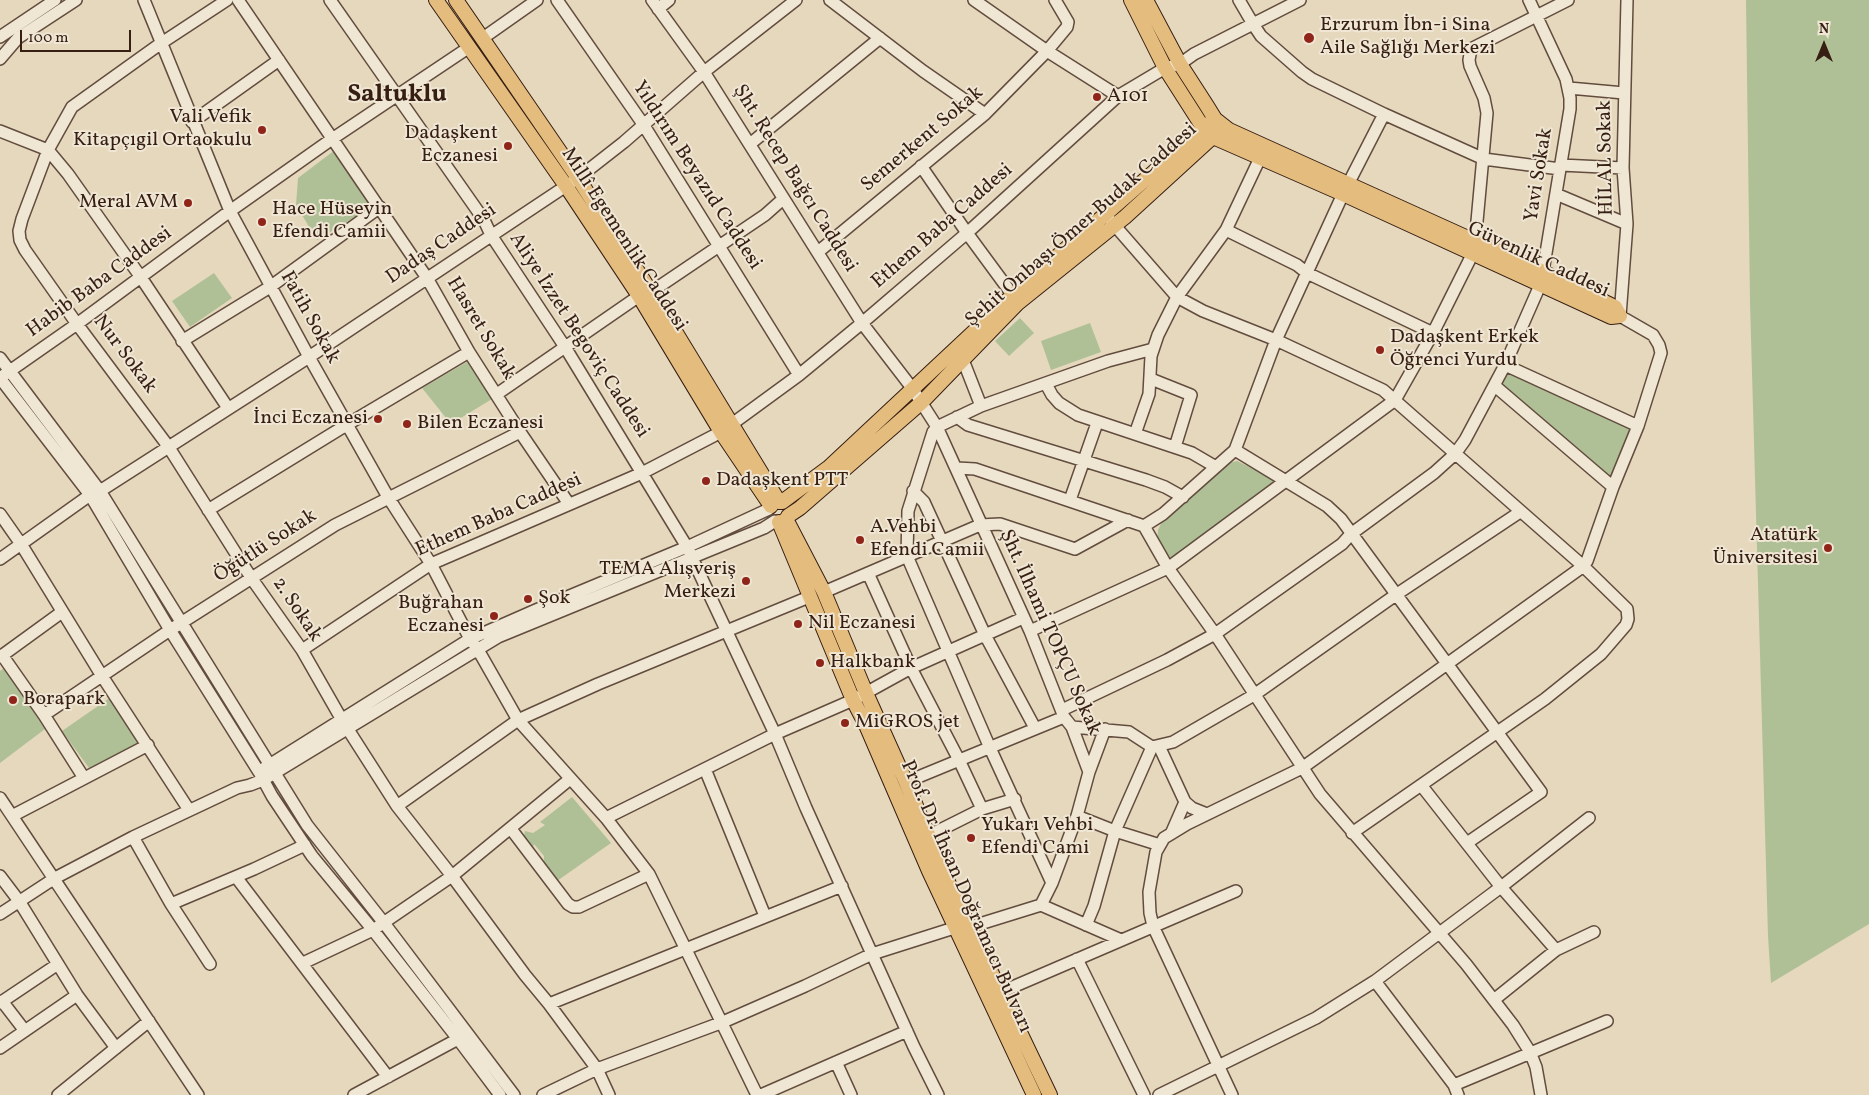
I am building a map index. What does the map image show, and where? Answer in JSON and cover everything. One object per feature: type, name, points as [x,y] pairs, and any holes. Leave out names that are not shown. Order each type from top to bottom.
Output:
[{"type":"main road","name":"Millî Egemenlik Caddesi","points":[[436,0],[468,48],[572,182]]},
{"type":"main road","name":"Millî Egemenlik Caddesi","points":[[456,0],[645,294],[779,512]]},
{"type":"main road","points":[[1131,0],[1166,68],[1208,133]]},
{"type":"main road","name":"Güvenlik Caddesi","points":[[1146,0],[1180,64],[1219,122],[1236,134],[1346,189],[1542,278],[1611,317],[1620,316]]},
{"type":"main road","name":"Şehit Onbaşı Ömer Budak Caddesi","points":[[779,512],[800,508],[922,402],[963,360],[1015,299],[1115,226],[1219,122]]},
{"type":"main road","name":"Güvenlik Caddesi","points":[[1208,133],[1260,158],[1346,189]]},
{"type":"main road","name":"Şehit Onbaşı Ömer Budak Caddesi","points":[[779,512],[912,388],[1015,299],[1104,214],[1208,133]]},
{"type":"main road","name":"Prof. Dr. İhsan Doğramacı Bulvarı","points":[[779,512],[824,592],[928,836],[1050,1095]]},
{"type":"main road","name":"Prof. Dr. İhsan Doğramacı Bulvarı","points":[[779,512],[809,597],[853,700],[954,928],[988,995],[1034,1095]]},
{"type":"street","points":[[0,38],[55,0]]},
{"type":"street","points":[[1,56],[18,38],[76,0]]},
{"type":"street","name":"Fatih Sokak","points":[[144,0],[160,44],[230,211],[309,357],[388,497],[431,564],[518,720],[606,818],[649,874],[757,1095]]},
{"type":"street","name":"Nur Sokak","points":[[168,446],[77,324],[25,250],[20,240],[19,231],[48,150],[72,107],[160,44],[227,0]]},
{"type":"street","name":"Hasret Sokak","points":[[238,0],[380,206],[427,278],[469,352],[569,504]]},
{"type":"street","name":"Aliye İzzet Begoviç Caddesi","points":[[330,0],[484,220],[491,235],[565,347],[689,552],[728,631],[872,954],[938,1095]]},
{"type":"street","points":[[482,38],[537,0]]},
{"type":"street","name":"Yıldırım Beyazıd Caddesi","points":[[557,0],[643,124],[800,375]]},
{"type":"street","points":[[655,5],[669,0]]},
{"type":"street","name":"Dadaş Caddesi","points":[[0,559],[95,493],[309,357],[572,182],[624,142],[704,72],[796,0]]},
{"type":"street","points":[[830,0],[923,71],[985,114]]},
{"type":"street","points":[[974,0],[1047,51],[1118,96]]},
{"type":"street","name":"Semerkent Sokak","points":[[818,252],[985,114],[1047,51],[1067,27],[1068,22],[1055,0]]},
{"type":"street","points":[[1238,0],[1252,24],[1262,36],[1312,79],[1484,159],[1561,167],[1623,168]]},
{"type":"street","name":"Ethem Baba Caddesi","points":[[302,650],[431,564],[642,473],[726,428],[800,375],[862,323],[967,233],[1118,96],[1166,68],[1180,64],[1194,54],[1300,0]]},
{"type":"street","name":"Yavi Sokak","points":[[906,782],[1035,728],[1215,634],[1342,544],[1352,534],[1434,473],[1455,454],[1465,440],[1505,365],[1542,278],[1561,167],[1570,109],[1569,88],[1529,0]]},
{"type":"street","points":[[1030,631],[1168,568],[1395,400],[1433,333],[1474,248],[1487,113],[1484,98],[1470,66],[1471,49],[1568,0]]},
{"type":"street","name":"HİLAL Sokak","points":[[1620,316],[1627,224],[1623,168],[1624,2]]},
{"type":"street","name":"Şht. Recep Bağcı Caddesi","points":[[655,5],[704,72],[862,323],[922,402]]},
{"type":"street","points":[[750,144],[880,38]]},
{"type":"street","name":"Habib Baba Caddesi","points":[[3,376],[332,139],[468,48]]},
{"type":"street","points":[[192,122],[279,60]]},
{"type":"street","points":[[1569,88],[1624,93]]},
{"type":"street","points":[[1144,526],[1163,514],[1234,450],[1276,340],[1346,189],[1384,114]]},
{"type":"street","points":[[0,131],[48,150],[68,174],[140,276],[228,408]]},
{"type":"street","points":[[1134,434],[1149,394],[1150,364],[1153,349],[1177,297],[1226,230],[1260,158]]},
{"type":"street","points":[[921,166],[1015,299]]},
{"type":"street","points":[[1556,194],[1627,224]]},
{"type":"street","points":[[497,394],[719,246],[783,200]]},
{"type":"street","points":[[182,341],[270,287],[380,206]]},
{"type":"street","points":[[1104,214],[1177,297],[1203,311],[1276,340],[1383,390],[1582,565],[1627,609],[1628,619],[1626,625],[1601,654],[1545,698],[1352,833]]},
{"type":"street","points":[[1226,230],[1297,265],[1307,273],[1433,333]]},
{"type":"street","points":[[1232,1095],[1154,926],[1150,913],[1149,892],[1156,852],[1164,838],[1170,834],[1302,768],[1448,664],[1587,560],[1613,487],[1638,426],[1661,353],[1661,348],[1653,335],[1620,316]]},
{"type":"street","points":[[1052,883],[1015,798],[990,748],[907,556],[907,521],[913,492],[933,432],[937,426],[981,406],[1108,361],[1153,349]]},
{"type":"street","points":[[208,510],[469,352]]},
{"type":"street","points":[[0,358],[3,376],[95,493],[182,623],[307,825],[514,1095]]},
{"type":"street","points":[[963,360],[981,406]]},
{"type":"street","points":[[1505,365],[1638,426]]},
{"type":"street","points":[[1151,379],[1191,396],[1175,447]]},
{"type":"street","points":[[1046,384],[1052,395],[1078,415],[1097,423],[1200,456],[1216,467]]},
{"type":"street","points":[[1494,386],[1613,487]]},
{"type":"street","name":"Şht. İlhami TOPÇU Sokak","points":[[922,402],[937,426],[957,468],[980,525],[1030,631],[1063,714],[1072,727],[1089,772]]},
{"type":"street","points":[[957,417],[968,424],[1165,487],[1183,497]]},
{"type":"street","points":[[1070,500],[1097,423]]},
{"type":"street","name":"Öğütlü Sokak","points":[[44,715],[170,630],[335,525],[520,432]]},
{"type":"street","name":"2. Sokak","points":[[168,446],[252,579],[302,650],[345,725],[397,806],[597,1069],[609,1095]]},
{"type":"street","points":[[1234,450],[1326,506],[1341,519],[1541,792],[1467,843]]},
{"type":"street","points":[[957,468],[975,469],[1144,526],[1168,568],[1215,634],[1320,794],[1495,999],[1523,1038],[1536,1067],[1541,1095]]},
{"type":"street","points":[[913,492],[924,502],[985,635],[1035,728]]},
{"type":"street","points":[[95,493],[170,630],[312,856],[458,1038],[500,1095]]},
{"type":"street","points":[[0,914],[55,878],[189,810],[237,788],[244,781],[261,776],[474,644],[553,602],[689,552],[779,512]]},
{"type":"street","points":[[1156,746],[1173,742],[1254,695],[1397,594],[1520,512]]},
{"type":"street","points":[[0,514],[21,544],[102,676],[189,810]]},
{"type":"street","points":[[824,592],[980,525],[1000,524],[1075,549],[1128,520]]},
{"type":"street","points":[[868,574],[911,668],[982,809]]},
{"type":"street","points":[[397,806],[518,720],[598,684],[809,597]]},
{"type":"street","points":[[62,612],[1,656],[44,715],[84,778]]},
{"type":"street","points":[[606,818],[775,734],[853,700],[911,668],[1023,618]]},
{"type":"street","points":[[1072,727],[1129,732],[1156,746],[1185,802],[1192,808],[1207,814]]},
{"type":"street","points":[[1041,906],[1052,883],[1077,816],[1089,772],[1105,729]]},
{"type":"street","points":[[12,816],[148,745]]},
{"type":"street","points":[[1086,925],[1094,906],[1115,831],[1156,746]]},
{"type":"street","points":[[705,769],[765,916]]},
{"type":"street","points":[[303,963],[384,923],[452,876],[570,780]]},
{"type":"street","points":[[1421,785],[1501,887],[1556,950]]},
{"type":"street","points":[[0,798],[198,1095]]},
{"type":"street","points":[[928,836],[982,809],[1015,798]]},
{"type":"street","points":[[1170,834],[1185,802]]},
{"type":"street","points":[[1077,816],[1115,831],[1160,845]]},
{"type":"street","points":[[1159,1095],[1316,1018],[1374,982],[1589,818]]},
{"type":"street","points":[[511,829],[568,904],[573,907],[579,907],[649,874]]},
{"type":"street","points":[[133,838],[171,904],[210,964]]},
{"type":"street","points":[[171,904],[305,845]]},
{"type":"street","points":[[0,876],[19,901],[78,995],[116,1048]]},
{"type":"street","points":[[236,877],[388,1077]]},
{"type":"street","points":[[549,1004],[842,886]]},
{"type":"street","points":[[1001,992],[1236,891]]},
{"type":"street","points":[[543,1095],[597,1069],[722,1022],[806,986],[872,954],[954,928],[970,927],[1041,906],[1121,940]]},
{"type":"street","points":[[1495,999],[1556,950],[1594,932]]},
{"type":"street","points":[[1077,959],[1144,1095]]},
{"type":"street","points":[[25,1031],[1,1002],[58,964]]},
{"type":"street","points":[[1374,982],[1456,1090],[1530,1052],[1606,1021]]},
{"type":"street","points":[[0,1048],[78,995]]},
{"type":"street","points":[[58,1095],[149,1021]]},
{"type":"street","points":[[761,1095],[907,1031]]},
{"type":"street","points":[[354,1095],[458,1038]]},
{"type":"street","points":[[836,1062],[851,1095]]},
{"type":"green space","name":"Atatürk Üniversitesi","points":[[1746,0],[1869,0],[1869,924],[1771,983],[1768,936],[1750,302]]},
{"type":"green space","points":[[335,150],[373,206],[317,240],[296,205],[298,178]]},
{"type":"green space","points":[[214,273],[232,298],[190,327],[172,301]]},
{"type":"green space","points":[[1020,318],[1034,333],[1009,356],[995,341]]},
{"type":"green space","points":[[1090,323],[1101,352],[1051,370],[1041,341]]},
{"type":"green space","points":[[467,362],[492,399],[451,424],[422,388]]},
{"type":"green space","points":[[1505,365],[1638,426],[1613,487],[1495,386]]},
{"type":"green space","points":[[1237,461],[1278,481],[1171,558],[1157,542],[1158,530],[1163,519],[1229,463]]},
{"type":"green space","name":"Borapark","points":[[4,668],[45,729],[0,763],[0,671]]},
{"type":"green space","points":[[111,697],[138,743],[89,768],[62,731]]},
{"type":"green space","points":[[572,797],[611,843],[557,881],[544,863],[544,856],[534,844],[533,848],[524,836],[525,831],[533,833],[545,825],[540,822]]},
{"type":"place","name":"Erzurum İbn-i Sina Aile Sağlığı Merkezi","points":[[1309,38]]},
{"type":"place","name":"A101","points":[[1097,97]]},
{"type":"place","name":"Vali Vefik Kitapçıgil Ortaokulu","points":[[262,130]]},
{"type":"place","name":"Dadaşkent Eczanesi","points":[[508,146]]},
{"type":"place","name":"Meral AVM","points":[[188,203]]},
{"type":"place","name":"Hace Hüseyin Efendi Camii","points":[[262,222]]},
{"type":"place","name":"Dadaşkent Erkek Öğrenci Yurdu","points":[[1380,350]]},
{"type":"place","name":"İnci Eczanesi","points":[[378,419]]},
{"type":"place","name":"Bilen Eczanesi","points":[[407,424]]},
{"type":"place","name":"Dadaşkent PTT","points":[[706,481]]},
{"type":"place","name":"A.Vehbi Efendi Camii","points":[[860,540]]},
{"type":"place","name":"Atatürk Üniversitesi","points":[[1828,548]]},
{"type":"place","name":"TEMA Alışveriş Merkezi","points":[[746,581]]},
{"type":"place","name":"Şok","points":[[528,599]]},
{"type":"place","name":"Buğrahan Eczanesi","points":[[494,616]]},
{"type":"place","name":"Nil Eczanesi","points":[[798,624]]},
{"type":"place","name":"Halkbank","points":[[820,663]]},
{"type":"place","name":"Borapark","points":[[13,700]]},
{"type":"place","name":"MiGROS jet","points":[[845,723]]},
{"type":"place","name":"Yukarı Vehbi Efendi Cami","points":[[971,838]]},
{"type":"district","name":"Saltuklu","points":[[397,96]]}]
